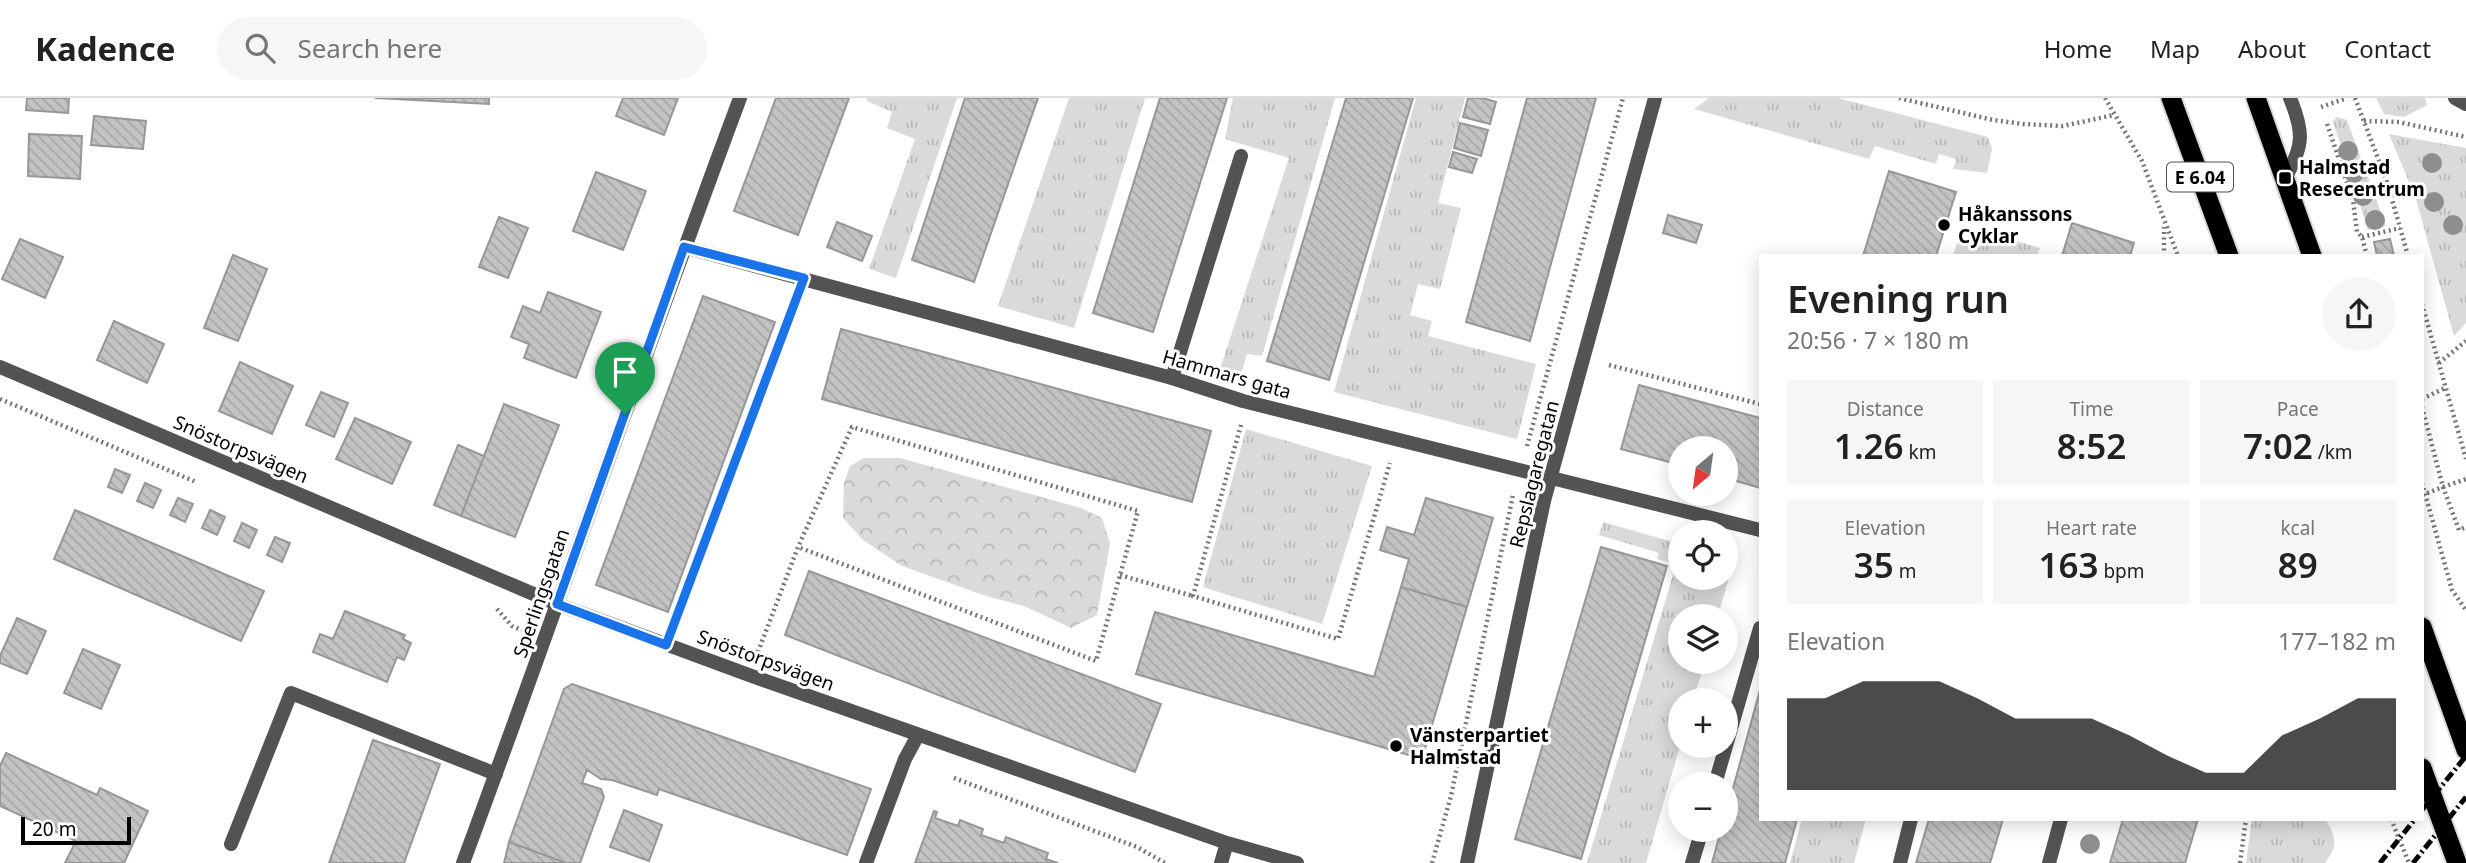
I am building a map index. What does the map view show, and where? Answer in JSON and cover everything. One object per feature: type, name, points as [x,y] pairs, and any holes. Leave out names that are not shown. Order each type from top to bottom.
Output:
[{"type":"highway","name":"E 6.04","points":[[2171,98],[2228,254]]},
{"type":"highway","points":[[2256,98],[2311,254]]},
{"type":"highway","points":[[2424,634],[2466,750]]},
{"type":"highway","points":[[2424,773],[2457,863]]},
{"type":"street","name":"Sperlingsgatan","points":[[463,863],[740,98]]},
{"type":"street","name":"Repslagaregatan","points":[[1466,863],[1550,476],[1655,98]]},
{"type":"street","points":[[2285,178],[2300,149],[2298,118],[2290,98]]},
{"type":"street","points":[[2455,98],[2466,104]]},
{"type":"street","points":[[1172,378],[1241,156]]},
{"type":"street","name":"Hammars gata","points":[[684,247],[1172,378],[1256,404],[1759,530]]},
{"type":"street","name":"Snöstorpsvägen","points":[[0,367],[557,604],[749,676],[1227,843],[1297,863]]},
{"type":"street","points":[[1718,772],[1759,631]]},
{"type":"street","points":[[231,845],[291,693],[496,774]]},
{"type":"street","points":[[866,863],[905,760],[918,734]]},
{"type":"street","points":[[1900,863],[1910,821]]},
{"type":"street","points":[[2049,863],[2060,821]]},
{"type":"street","points":[[1692,863],[1698,842]]},
{"type":"street","points":[[1221,863],[1227,843]]},
{"type":"path","points":[[1899,98],[1993,120],[2023,124],[2063,126],[2114,115]]},
{"type":"path","points":[[2105,98],[2142,161],[2177,254]]},
{"type":"path","points":[[2318,98],[2321,107],[2347,98]]},
{"type":"path","points":[[2355,98],[2387,182],[2407,254]]},
{"type":"path","points":[[2326,120],[2353,200],[2357,232],[2362,237],[2366,254]]},
{"type":"path","points":[[2364,121],[2399,122],[2466,137]]},
{"type":"path","points":[[2164,222],[2164,254]]},
{"type":"path","points":[[2362,237],[2400,228]]},
{"type":"path","points":[[666,645],[804,278]]},
{"type":"path","points":[[2424,311],[2466,459]]},
{"type":"path","points":[[2439,363],[2466,341]]},
{"type":"path","points":[[1584,359],[1759,404]]},
{"type":"path","points":[[2424,398],[2445,388]]},
{"type":"path","points":[[1193,596],[1243,415]]},
{"type":"path","points":[[2424,415],[2451,509],[2459,530],[2466,527]]},
{"type":"path","points":[[749,676],[799,547],[852,427],[1138,511],[1096,661],[799,547]]},
{"type":"path","points":[[1120,575],[1338,639],[1393,456]]},
{"type":"path","points":[[2424,494],[2466,478]]},
{"type":"path","points":[[2424,491],[2452,590],[2466,610]]},
{"type":"path","points":[[2240,863],[2246,821]]},
{"type":"path","points":[[2393,821],[2409,863]]},
{"type":"green space","points":[[867,98],[957,98],[896,278],[869,269],[915,139],[887,128],[892,112],[867,101]]},
{"type":"green space","points":[[1069,98],[1145,98],[1074,328],[998,306]]},
{"type":"green space","points":[[1233,98],[1335,98],[1262,356],[1247,354],[1241,373],[1220,369],[1289,158],[1225,139]]},
{"type":"green space","points":[[1416,98],[1465,98],[1438,203],[1461,208],[1440,289],[1418,284],[1410,315],[1432,321],[1428,336],[1536,364],[1517,439],[1334,392]]},
{"type":"green space","points":[[1709,98],[1838,98],[1988,137],[1992,149],[1987,173],[1953,169],[1956,159],[1939,154],[1936,164],[1875,146],[1869,159],[1694,109]]},
{"type":"green space","points":[[2376,98],[2425,98],[2427,105],[2404,117],[2384,114]]},
{"type":"green space","points":[[2337,117],[2347,120],[2386,226],[2368,230],[2333,121]]},
{"type":"green space","points":[[2389,134],[2466,148],[2466,323],[2454,336],[2416,199]]},
{"type":"green space","points":[[1977,229],[2040,248],[2037,254],[1953,254],[1957,243],[1972,247]]},
{"type":"green space","points":[[1246,429],[1372,466],[1322,624],[1203,587]]},
{"type":"green space","points":[[864,458],[900,458],[1081,508],[1102,518],[1110,543],[1097,615],[1071,628],[1024,606],[986,596],[902,566],[863,540],[843,518],[844,483],[850,466]]},
{"type":"green space","points":[[1603,522],[1668,541],[1668,562],[1657,559],[1659,553],[1599,535]]},
{"type":"green space","points":[[1669,590],[1725,590],[1721,604],[1668,604],[1668,674],[1701,674],[1697,688],[1668,688],[1668,758],[1677,758],[1672,772],[1668,772],[1668,787],[1646,863],[1587,863]]},
{"type":"green space","points":[[1801,821],[1865,821],[1854,863],[1790,863]]},
{"type":"green space","points":[[2252,821],[2326,821],[2334,837],[2334,846],[2325,863],[2246,863]]},
{"type":"building","points":[[27,98],[69,98],[68,113],[26,110]]},
{"type":"building","points":[[375,98],[489,98],[489,104]]},
{"type":"building","points":[[623,98],[678,98],[664,135],[616,116]]},
{"type":"building","points":[[776,98],[849,98],[798,235],[734,211]]},
{"type":"building","points":[[965,98],[1038,98],[974,282],[912,260]]},
{"type":"building","points":[[1160,98],[1227,98],[1153,332],[1093,313]]},
{"type":"building","points":[[1346,98],[1413,98],[1329,380],[1267,361]]},
{"type":"building","points":[[1468,98],[1483,98],[1496,102],[1490,124],[1463,117]]},
{"type":"building","points":[[1527,98],[1596,98],[1530,341],[1466,322]]},
{"type":"building","points":[[94,116],[146,121],[143,149],[91,145]]},
{"type":"building","points":[[1460,123],[1488,130],[1481,156],[1454,148]]},
{"type":"building","points":[[29,134],[82,136],[80,179],[28,176]]},
{"type":"building","points":[[1453,152],[1477,159],[1472,173],[1449,167]]},
{"type":"building","points":[[1889,171],[1956,192],[1937,254],[1864,254]]},
{"type":"building","points":[[596,172],[646,191],[623,250],[573,231]]},
{"type":"building","points":[[1668,215],[1702,225],[1696,243],[1663,233]]},
{"type":"building","points":[[499,217],[528,228],[508,278],[479,267]]},
{"type":"building","points":[[837,222],[872,236],[862,261],[827,247]]},
{"type":"building","points":[[2072,223],[2134,243],[2131,254],[2063,254]]},
{"type":"building","points":[[20,239],[63,257],[45,298],[2,279]]},
{"type":"building","points":[[2390,239],[2394,254],[2377,254],[2374,242]]},
{"type":"building","points":[[233,255],[267,269],[238,341],[204,328]]},
{"type":"building","points":[[548,292],[601,312],[576,378],[524,358],[529,344],[511,337],[523,306],[540,313]]},
{"type":"building","points":[[703,296],[775,322],[668,612],[596,585]]},
{"type":"building","points":[[114,321],[164,344],[147,383],[97,360]]},
{"type":"building","points":[[841,329],[1211,431],[1192,502],[822,399]]},
{"type":"building","points":[[240,362],[293,386],[272,434],[219,411]]},
{"type":"building","points":[[1639,385],[1759,418],[1759,488],[1738,482],[1738,436],[1668,436],[1668,462],[1621,449]]},
{"type":"building","points":[[321,392],[348,403],[334,437],[306,425]]},
{"type":"building","points":[[504,404],[559,425],[515,537],[461,516]]},
{"type":"building","points":[[355,418],[411,442],[392,484],[336,459]]},
{"type":"building","points":[[458,445],[484,456],[461,516],[434,505]]},
{"type":"building","points":[[115,469],[130,475],[122,493],[108,487]]},
{"type":"building","points":[[145,483],[161,490],[153,508],[137,501]]},
{"type":"building","points":[[178,498],[193,504],[185,522],[170,515]]},
{"type":"building","points":[[1426,498],[1493,518],[1467,607],[1401,587],[1409,559],[1380,550],[1387,527],[1414,535]]},
{"type":"building","points":[[75,510],[264,591],[241,641],[54,559]]},
{"type":"building","points":[[210,510],[225,517],[217,535],[202,528]]},
{"type":"building","points":[[242,523],[257,530],[249,548],[234,541]]},
{"type":"building","points":[[275,537],[290,543],[282,562],[267,555]]},
{"type":"building","points":[[1601,547],[1667,566],[1581,859],[1515,839]]},
{"type":"building","points":[[809,571],[1161,704],[1135,772],[785,635]]},
{"type":"building","points":[[1401,587],[1467,607],[1422,759],[1136,674],[1155,612],[1374,677]]},
{"type":"building","points":[[345,611],[405,635],[403,639],[411,643],[404,660],[397,657],[387,682],[313,652],[320,634],[333,639]]},
{"type":"building","points":[[17,618],[46,631],[27,674],[0,663],[0,656]]},
{"type":"building","points":[[83,649],[120,665],[101,709],[64,693]]},
{"type":"building","points":[[572,684],[871,789],[847,855],[659,789],[657,795],[601,779],[587,770],[582,783],[601,789],[604,797],[580,863],[566,863],[509,842],[564,689]]},
{"type":"building","points":[[1759,694],[1759,821],[1796,821],[1785,863],[1712,863],[1718,842],[1738,842],[1738,772]]},
{"type":"building","points":[[373,740],[440,764],[404,863],[329,863]]},
{"type":"building","points":[[6,753],[97,795],[100,788],[148,811],[124,863],[65,863],[76,841],[0,806],[0,766]]},
{"type":"building","points":[[624,810],[662,825],[649,861],[610,847]]},
{"type":"building","points":[[934,811],[937,812],[935,818],[958,826],[960,820],[983,829],[981,835],[1004,843],[1006,837],[1048,853],[1046,859],[1058,863],[915,863]]},
{"type":"building","points":[[1928,821],[2002,821],[1990,863],[1916,863]]},
{"type":"building","points":[[2122,821],[2197,821],[2185,863],[2110,863]]},
{"type":"building","points":[[509,842],[566,863],[504,863]]},
{"type":"railway","points":[[2424,808],[2466,756]]},
{"type":"railway","points":[[2413,863],[2466,797]]},
{"type":"railway","points":[[2380,863],[2413,821]]},
{"type":"place","name":"Halmstad Resecentrum","points":[[2285,178]]},
{"type":"place","name":"Håkanssons Cyklar","points":[[1944,225]]},
{"type":"place","name":"Vänsterpartiet Halmstad","points":[[1396,746]]},
{"type":"route","points":[[684,247],[804,278],[666,645],[557,604],[625,414],[684,247]]}]
